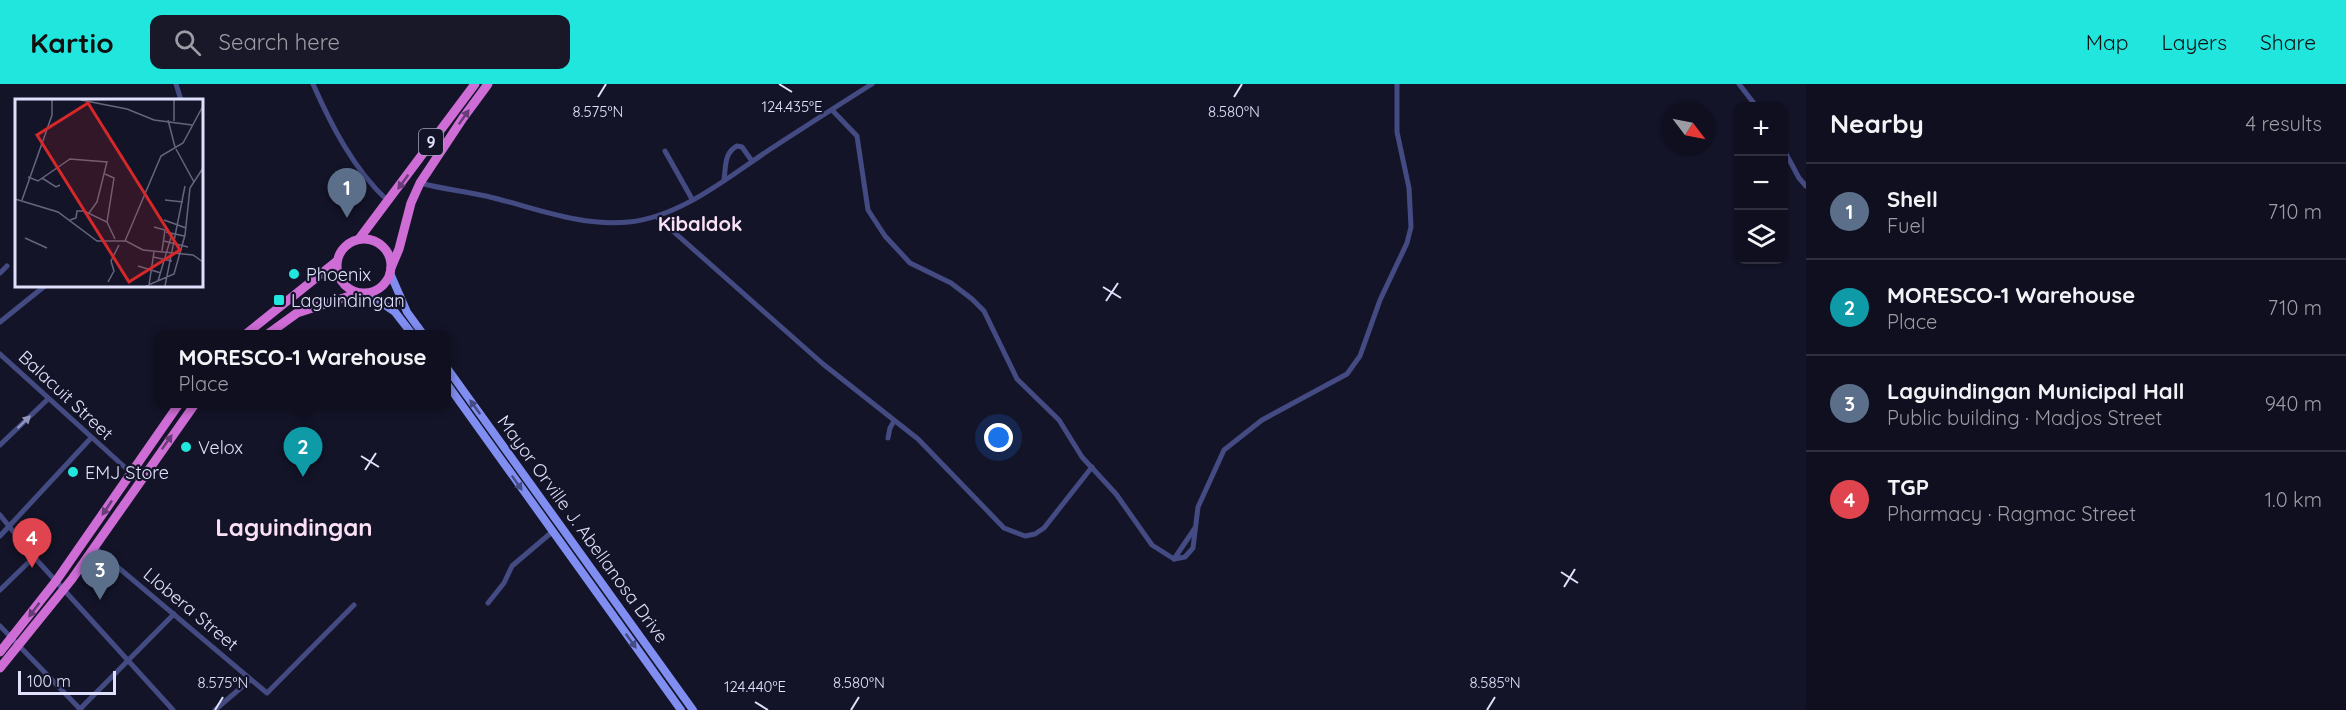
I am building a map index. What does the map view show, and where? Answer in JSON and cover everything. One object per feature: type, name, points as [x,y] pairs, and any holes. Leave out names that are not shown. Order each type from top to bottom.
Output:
[{"type":"highway","name":"9","points":[[251,330],[337,261],[343,249],[359,239],[475,84]]},
{"type":"highway","name":"9","points":[[274,330],[297,313],[363,293],[384,284],[399,249],[411,203],[420,183],[488,84]]},
{"type":"highway","points":[[430,144],[441,150]]},
{"type":"highway","points":[[359,239],[371,240],[382,246],[389,256],[390,270]]},
{"type":"highway","points":[[337,261],[338,275],[346,287],[363,293]]},
{"type":"highway","points":[[0,652],[56,581],[176,408]]},
{"type":"highway","points":[[0,668],[63,590],[192,408]]},
{"type":"main road","points":[[390,270],[403,305],[420,330]]},
{"type":"main road","points":[[363,293],[395,312],[409,330]]},
{"type":"main road","name":"Mayor Orville J. Abellanosa Drive","points":[[451,374],[693,710]]},
{"type":"main road","name":"Mayor Orville J. Abellanosa Drive","points":[[451,390],[681,710]]},
{"type":"street","points":[[176,84],[181,99]]},
{"type":"street","points":[[313,84],[332,123],[358,166],[388,202]]},
{"type":"street","points":[[420,183],[486,196],[590,222],[628,222],[657,217],[724,180],[872,84]]},
{"type":"street","points":[[831,110],[857,136],[868,210],[885,236],[910,263],[951,283],[978,304],[984,311],[1017,379],[1055,414],[1082,457],[1116,494],[1152,545],[1174,559],[1185,557],[1190,553],[1195,542],[1198,507],[1224,450],[1262,420],[1347,374],[1360,356],[1377,308],[1407,243],[1411,227],[1409,188],[1397,132],[1397,84]]},
{"type":"street","points":[[1749,84],[1741,86],[1753,102]]},
{"type":"street","points":[[724,180],[728,154],[732,149],[737,146],[742,147],[752,161]]},
{"type":"street","points":[[664,151],[692,199]]},
{"type":"street","points":[[1787,156],[1806,186]]},
{"type":"street","points":[[657,217],[823,364],[930,452],[999,523],[1011,531],[1024,536],[1035,534],[1044,528],[1092,467]]},
{"type":"street","points":[[0,273],[8,266]]},
{"type":"street","points":[[0,322],[45,286]]},
{"type":"street","name":"Balacuit Street","points":[[0,354],[140,481]]},
{"type":"street","points":[[0,445],[48,399]]},
{"type":"street","points":[[888,438],[894,421]]},
{"type":"street","points":[[0,536],[91,438]]},
{"type":"street","points":[[0,515],[63,590],[173,710]]},
{"type":"street","points":[[488,603],[504,583],[512,566],[552,532]]},
{"type":"street","name":"Llobera Street","points":[[94,547],[264,692],[269,692],[354,605]]},
{"type":"street","points":[[0,590],[34,557]]},
{"type":"street","points":[[0,626],[80,710],[174,614]]},
{"type":"street","points":[[215,710],[250,680]]},
{"type":"place","name":"Shell","points":[[347,218]]},
{"type":"place","name":"Phoenix","points":[[294,274]]},
{"type":"place","name":"Laguindingan","points":[[279,300]]},
{"type":"place","name":"Velox","points":[[186,447]]},
{"type":"place","name":"EMJ Store","points":[[73,472]]},
{"type":"place","name":"MORESCO-1 Warehouse","points":[[303,477]]},
{"type":"place","name":"TGP","points":[[32,568]]},
{"type":"place","name":"Laguindingan Municipal Hall","points":[[100,600]]},
{"type":"district","name":"Kibaldok","points":[[700,223]]},
{"type":"district","name":"Laguindingan","points":[[294,527]]}]
